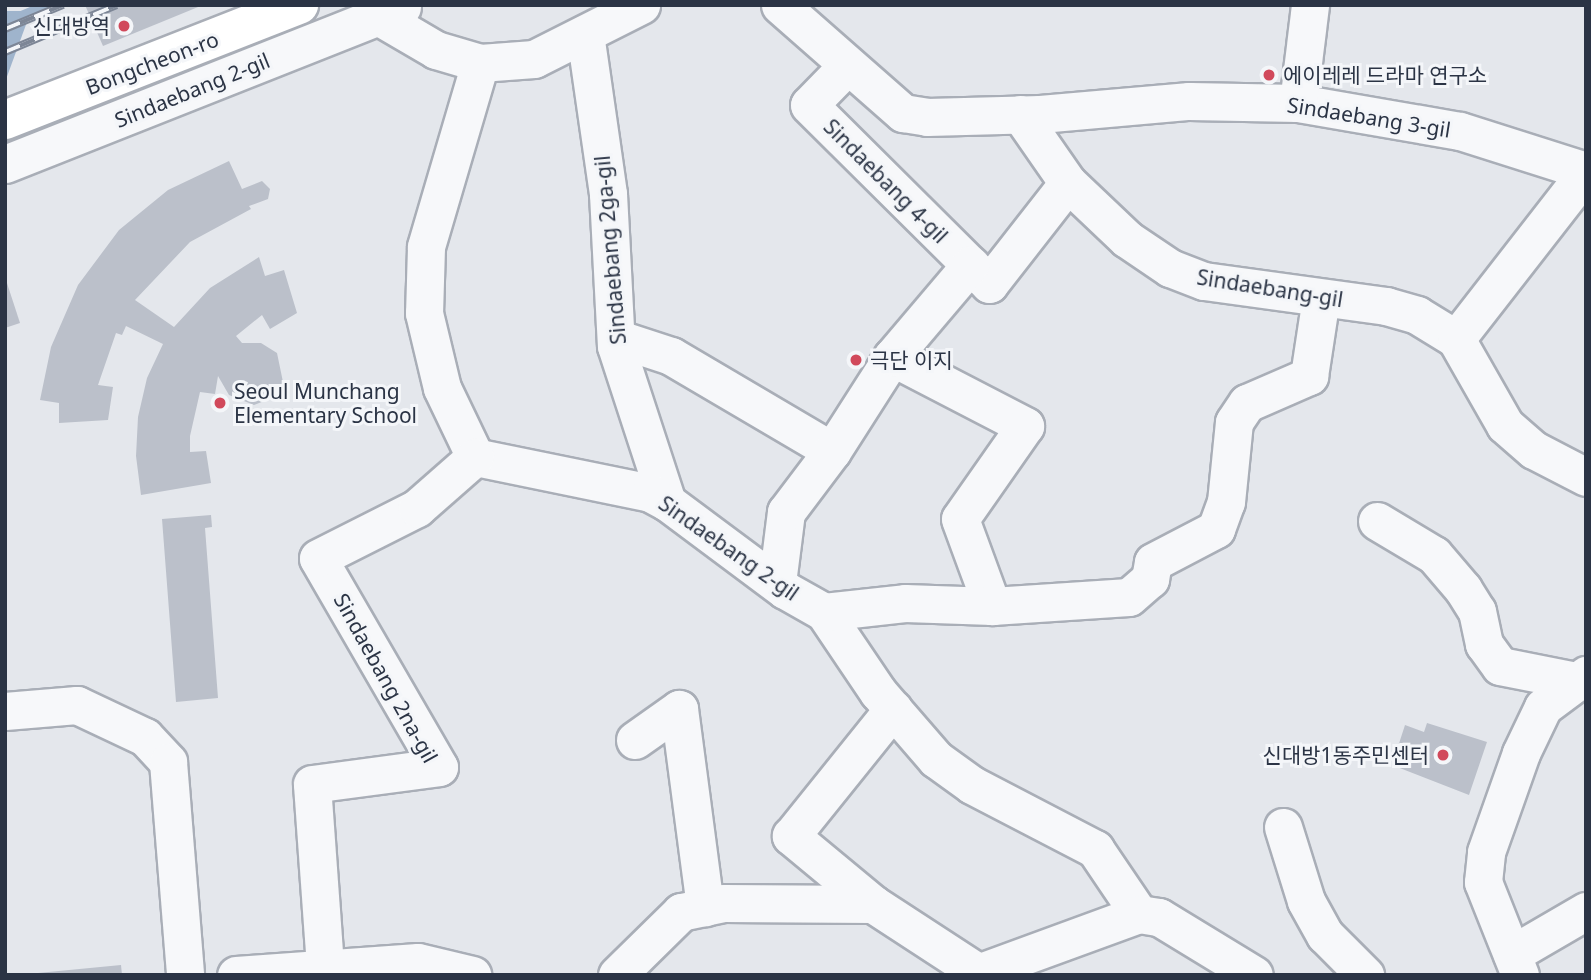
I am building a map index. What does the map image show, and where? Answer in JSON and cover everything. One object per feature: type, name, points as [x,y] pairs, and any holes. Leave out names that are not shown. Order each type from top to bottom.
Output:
[{"type":"main road","name":"Bongcheon-ro","points":[[5,120],[299,5]]},
{"type":"street","name":"Sindaebang 2-gil","points":[[5,164],[392,10],[436,50],[480,63],[534,59],[641,5]]},
{"type":"street","points":[[780,5],[903,113],[927,117],[1020,114]]},
{"type":"street","points":[[1298,103],[1310,5]]},
{"type":"street","name":"Sindaebang 2ga-gil","points":[[585,34],[608,194],[616,338],[667,502]]},
{"type":"street","points":[[475,457],[442,388],[424,313],[426,247],[480,63]]},
{"type":"street","name":"Sindaebang 4-gil","points":[[847,66],[810,105],[989,284],[1068,183]]},
{"type":"street","name":"Sindaebang 3-gil","points":[[1020,114],[1189,101],[1298,103],[1460,131],[1586,172]]},
{"type":"street","name":"Sindaebang-gil","points":[[1020,114],[1040,149],[1068,183],[1127,239],[1170,268],[1204,281],[1417,315],[1456,339],[1505,425],[1534,450],[1586,477]]},
{"type":"street","points":[[1456,339],[1586,172]]},
{"type":"street","points":[[777,583],[786,512],[832,451],[892,357],[971,265]]},
{"type":"street","points":[[824,612],[905,603],[992,606],[1129,597],[1150,579],[1153,562],[1216,529],[1226,502],[1234,422],[1247,403],[1309,376],[1321,298]]},
{"type":"street","points":[[616,338],[671,356],[832,451]]},
{"type":"street","points":[[892,357],[1025,426],[960,519],[992,606]]},
{"type":"street","name":"Sindaebang 2-gil","points":[[475,457],[650,493],[667,502],[777,583],[824,612],[893,709],[936,759],[972,785],[1096,849],[1139,914]]},
{"type":"street","name":"Sindaebang 2na-gil","points":[[325,966],[312,784],[439,767],[318,558],[416,508],[475,457]]},
{"type":"street","points":[[1377,521],[1433,555],[1463,589],[1477,611],[1484,644],[1500,666],[1581,678]]},
{"type":"street","points":[[1581,678],[1543,707],[1521,753],[1486,852],[1483,882],[1516,964],[1586,911]]},
{"type":"street","points":[[5,711],[77,705],[145,737],[168,762],[185,975]]},
{"type":"street","points":[[635,740],[679,709],[705,907]]},
{"type":"street","points":[[893,709],[791,836],[873,904],[978,974],[1139,914],[1159,917],[1254,975]]},
{"type":"street","points":[[1283,827],[1313,912],[1325,935],[1365,975]]},
{"type":"street","points":[[617,975],[681,912],[724,903],[873,904]]},
{"type":"street","points":[[236,975],[325,966],[418,962],[472,975]]},
{"type":"water","points":[[5,11],[31,11],[5,82]]},
{"type":"building","name":"신대방역","points":[[85,5],[203,5],[103,46]]},
{"type":"building","points":[[229,161],[242,189],[262,181],[270,189],[268,199],[249,206],[251,209],[190,242],[135,300],[174,327],[210,288],[259,257],[265,276],[284,270],[297,313],[270,329],[262,315],[236,336],[242,343],[261,343],[277,353],[283,382],[272,398],[254,405],[229,395],[218,376],[215,394],[200,392],[190,436],[190,452],[206,451],[211,483],[141,495],[136,456],[138,417],[147,378],[163,344],[126,326],[122,335],[116,333],[98,385],[113,387],[108,420],[59,423],[59,403],[40,400],[51,347],[78,285],[119,230],[168,190]]},
{"type":"building","points":[[5,277],[20,323],[5,328]]},
{"type":"building","points":[[211,515],[212,527],[205,528],[218,698],[176,702],[162,519]]},
{"type":"building","points":[[1427,723],[1487,742],[1469,795],[1392,765],[1405,725],[1424,732]]},
{"type":"building","points":[[121,965],[122,975],[38,975],[38,973]]},
{"type":"waterway","points":[[5,22],[45,5]]},
{"type":"railway","points":[[5,29],[63,5]]},
{"type":"railway","points":[[5,52],[117,5]]},
{"type":"place","name":"신대방역","points":[[124,26]]},
{"type":"place","name":"에이레레 드라마 연구소","points":[[1269,75]]},
{"type":"place","name":"극단 이지","points":[[856,360]]},
{"type":"place","name":"Seoul Munchang Elementary School","points":[[220,403]]},
{"type":"place","name":"신대방1동주민센터","points":[[1443,755]]}]
